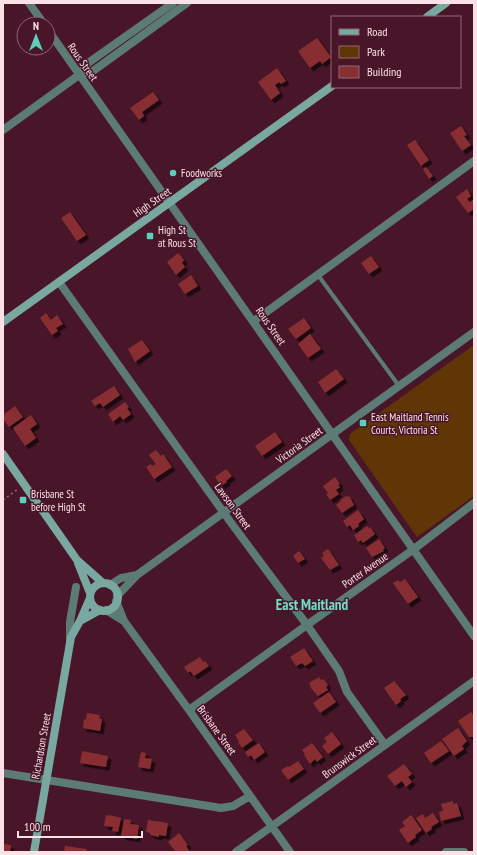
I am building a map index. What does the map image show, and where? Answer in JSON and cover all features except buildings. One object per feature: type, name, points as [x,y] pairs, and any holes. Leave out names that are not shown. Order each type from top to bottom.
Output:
[{"type":"main road","points":[[428,16],[446,3]]},
{"type":"main road","name":"High Street","points":[[3,322],[331,87]]},
{"type":"main road","points":[[3,454],[78,560],[115,590],[117,599],[114,605],[80,621]]},
{"type":"main road","points":[[78,560],[93,606],[103,610]]},
{"type":"main road","points":[[90,596],[95,586],[106,584]]},
{"type":"main road","name":"Richardson Street","points":[[34,852],[70,644],[73,632],[80,621],[90,596]]},
{"type":"street","points":[[29,3],[38,16]]},
{"type":"street","points":[[79,75],[88,63],[173,3]]},
{"type":"street","points":[[3,130],[79,75],[93,70],[187,3]]},
{"type":"street","name":"Rous Street","points":[[56,42],[254,321],[474,636]]},
{"type":"street","points":[[254,321],[474,161]]},
{"type":"street","name":"Lawson Street","points":[[59,282],[307,625],[338,671],[347,692],[385,745]]},
{"type":"street","name":"Victoria Street","points":[[117,599],[137,575],[474,332]]},
{"type":"street","name":"Porter Avenue","points":[[189,710],[414,549],[474,503]]},
{"type":"street","name":"Victoria Street","points":[[106,584],[120,578],[137,575]]},
{"type":"street","name":"Richardson Street","points":[[70,644],[70,622],[76,587]]},
{"type":"street","name":"Brisbane Street","points":[[117,599],[124,621],[290,852]]},
{"type":"street","name":"Brisbane Street","points":[[103,610],[124,621]]},
{"type":"street","name":"Brunswick Street","points":[[236,852],[474,681]]},
{"type":"street","points":[[3,773],[221,808],[233,806],[250,796]]},
{"type":"street","points":[[446,852],[464,852]]},
{"type":"lane","points":[[318,275],[399,386]]},
{"type":"path","points":[[3,500],[25,485]]},
{"type":"green space","points":[[474,345],[474,496],[417,537],[349,440],[350,434]]},
{"type":"place","name":"Foodworks","points":[[173,173]]},
{"type":"place","name":"High St at Rous St","points":[[150,236]]},
{"type":"place","name":"East Maitland Tennis Courts, Victoria St","points":[[363,423]]},
{"type":"place","name":"Brisbane St before High St","points":[[23,500]]},
{"type":"district","name":"East Maitland","points":[[312,604]]}]
